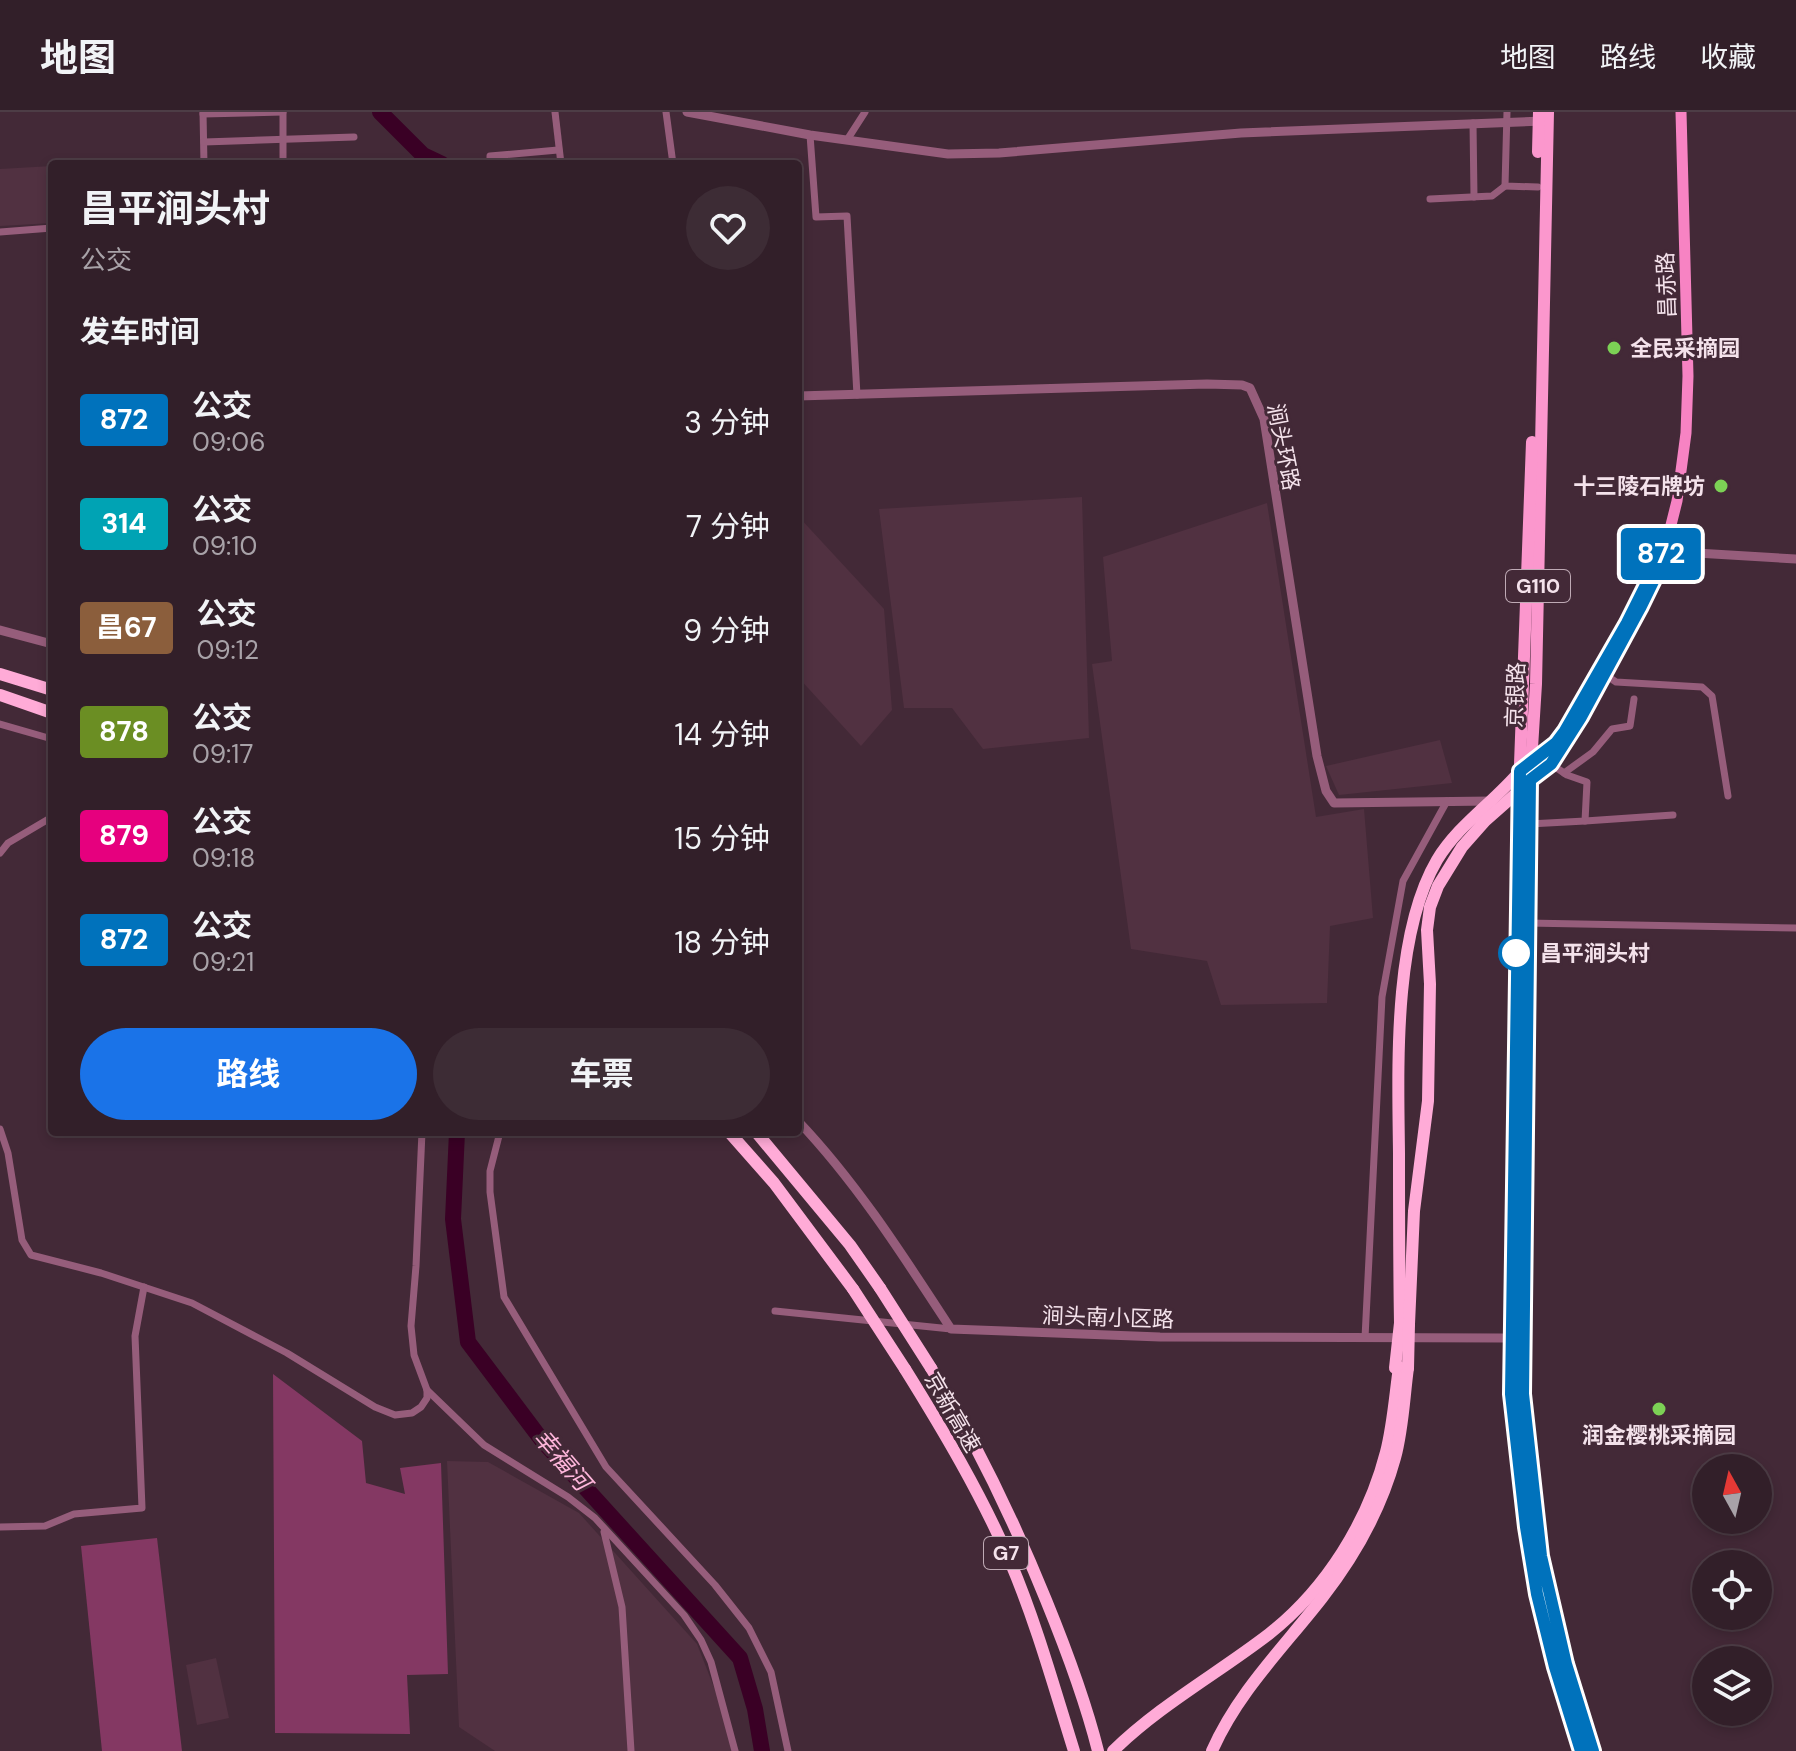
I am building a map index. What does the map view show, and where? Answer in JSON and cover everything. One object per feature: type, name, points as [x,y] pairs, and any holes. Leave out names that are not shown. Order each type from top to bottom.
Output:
[{"type":"highway","name":"京银路","points":[[1543,116],[1538,187],[1536,684],[1531,761],[1519,791],[1517,1342],[1541,1556],[1566,1664],[1593,1751]]},
{"type":"highway","name":"京银路","points":[[1538,364],[1543,116]]},
{"type":"highway","name":"京银路","points":[[1538,393],[1525,776],[1529,824],[1517,1342],[1511,1394],[1537,1594],[1581,1751]]},
{"type":"highway","points":[[0,674],[48,689]]},
{"type":"highway","points":[[0,695],[48,712]]},
{"type":"highway","points":[[1404,1323],[1398,1075],[1403,985],[1418,908],[1429,877],[1449,844],[1491,801],[1525,776]]},
{"type":"highway","points":[[1212,1751],[1243,1695],[1322,1598],[1353,1554],[1370,1524],[1395,1458],[1414,1211],[1428,1101],[1430,984],[1427,930],[1430,907],[1438,886],[1462,847],[1485,821],[1519,791]]},
{"type":"highway","name":"京新高速","points":[[733,1136],[774,1183],[853,1289],[905,1369],[969,1481],[1010,1561],[1074,1751]]},
{"type":"highway","name":"京新高速","points":[[759,1136],[850,1245],[880,1288],[931,1368],[995,1484],[1068,1653],[1098,1751]]},
{"type":"highway","points":[[1111,1751],[1149,1715],[1287,1614],[1313,1584],[1358,1513],[1385,1449],[1400,1368]]},
{"type":"highway","points":[[1111,1751],[1153,1715],[1270,1633],[1318,1587],[1365,1511],[1386,1451],[1400,1368]]},
{"type":"main road","name":"昌赤路","points":[[1525,776],[1551,764],[1604,674],[1661,565],[1677,501],[1686,433],[1687,327],[1681,112]]},
{"type":"main road","name":"昌赤路","points":[[1531,761],[1556,743],[1565,731],[1627,623],[1663,551]]},
{"type":"street","points":[[204,160],[203,113],[283,112],[283,160]]},
{"type":"street","points":[[555,112],[560,160]]},
{"type":"street","points":[[666,112],[672,160]]},
{"type":"street","points":[[687,112],[810,135],[948,154],[999,153],[1241,133],[1473,123],[1507,117],[1543,116]]},
{"type":"street","points":[[847,140],[865,112]]},
{"type":"street","points":[[1505,186],[1507,117]]},
{"type":"street","points":[[1473,123],[1474,197]]},
{"type":"street","points":[[810,135],[816,217],[847,216],[857,395]]},
{"type":"street","points":[[204,142],[354,137]]},
{"type":"street","points":[[490,160],[490,156],[521,159],[558,150]]},
{"type":"street","points":[[1430,199],[1492,196],[1505,186],[1538,187]]},
{"type":"street","points":[[0,232],[48,228]]},
{"type":"street","name":"涧头环路","points":[[802,396],[1207,384],[1250,388],[1264,419],[1317,756],[1326,791],[1334,803],[1491,801]]},
{"type":"street","points":[[1663,551],[1796,559]]},
{"type":"street","points":[[0,630],[48,643]]},
{"type":"street","points":[[1604,674],[1616,682],[1702,687],[1712,696],[1728,796]]},
{"type":"street","points":[[1564,773],[1593,752],[1612,729],[1630,726],[1634,699]]},
{"type":"street","points":[[0,724],[48,738]]},
{"type":"street","points":[[1551,764],[1587,782],[1585,821]]},
{"type":"street","points":[[1365,1338],[1382,997],[1403,881],[1447,801]]},
{"type":"street","points":[[1529,824],[1673,815]]},
{"type":"street","points":[[0,853],[8,843],[48,819]]},
{"type":"street","points":[[1527,923],[1796,928]]},
{"type":"street","points":[[802,1125],[822,1146],[896,1245],[951,1329]]},
{"type":"street","points":[[0,1129],[8,1153],[22,1240],[31,1255],[192,1303],[287,1353],[375,1407],[395,1415],[412,1413],[427,1398],[414,1355],[411,1326],[422,1136]]},
{"type":"street","points":[[499,1136],[490,1171],[490,1192],[504,1297],[606,1467],[715,1585],[749,1628],[771,1672],[788,1751]]},
{"type":"street","points":[[0,1527],[45,1526],[74,1514],[142,1508],[135,1336],[144,1287]]},
{"type":"street","points":[[775,1311],[951,1329]]},
{"type":"street","name":"涧头南小区路","points":[[951,1329],[1160,1337],[1517,1342]]},
{"type":"street","points":[[427,1390],[484,1445],[568,1497],[602,1526],[684,1615],[711,1662],[735,1751]]},
{"type":"street","points":[[602,1526],[622,1607],[631,1751]]},
{"type":"shaded area","points":[[48,166],[48,223],[0,226],[0,169]]},
{"type":"shaded area","points":[[1082,497],[1089,738],[983,749],[952,708],[904,708],[879,509]]},
{"type":"shaded area","points":[[1267,503],[1316,817],[1364,809],[1373,918],[1330,926],[1327,1003],[1221,1005],[1207,961],[1131,949],[1092,664],[1112,661],[1103,557]]},
{"type":"shaded area","points":[[802,520],[884,609],[892,710],[861,746],[802,681]]},
{"type":"shaded area","points":[[1440,740],[1452,783],[1339,795],[1326,766]]},
{"type":"shaded area","points":[[273,1374],[362,1441],[366,1483],[405,1494],[400,1468],[441,1463],[448,1674],[407,1675],[410,1734],[275,1733]]},
{"type":"shaded area","points":[[447,1461],[488,1462],[579,1513],[697,1644],[739,1751],[495,1751],[459,1727]]},
{"type":"shaded area","points":[[157,1538],[182,1751],[102,1751],[81,1546]]},
{"type":"shaded area","points":[[216,1658],[229,1718],[197,1725],[186,1665]]},
{"type":"waterway","name":"幸福河","points":[[380,112],[423,155],[434,160]]},
{"type":"waterway","name":"幸福河","points":[[457,1136],[453,1219],[468,1342],[541,1439],[740,1658],[755,1709],[762,1751]]},
{"type":"bus line","name":"872","points":[[1581,1751],[1537,1594],[1511,1394],[1520,771],[1556,743],[1565,731],[1627,623],[1663,551],[1661,565],[1640,608],[1581,717],[1551,764],[1530,780],[1521,1344],[1523,1394],[1541,1556],[1566,1664],[1593,1751]]},
{"type":"place","name":"全民采摘园","points":[[1614,348]]},
{"type":"place","name":"十三陵石牌坊","points":[[1721,486]]},
{"type":"place","name":"昌平涧头村","points":[[1516,953]]},
{"type":"place","name":"润金樱桃采摘园","points":[[1659,1409]]}]
